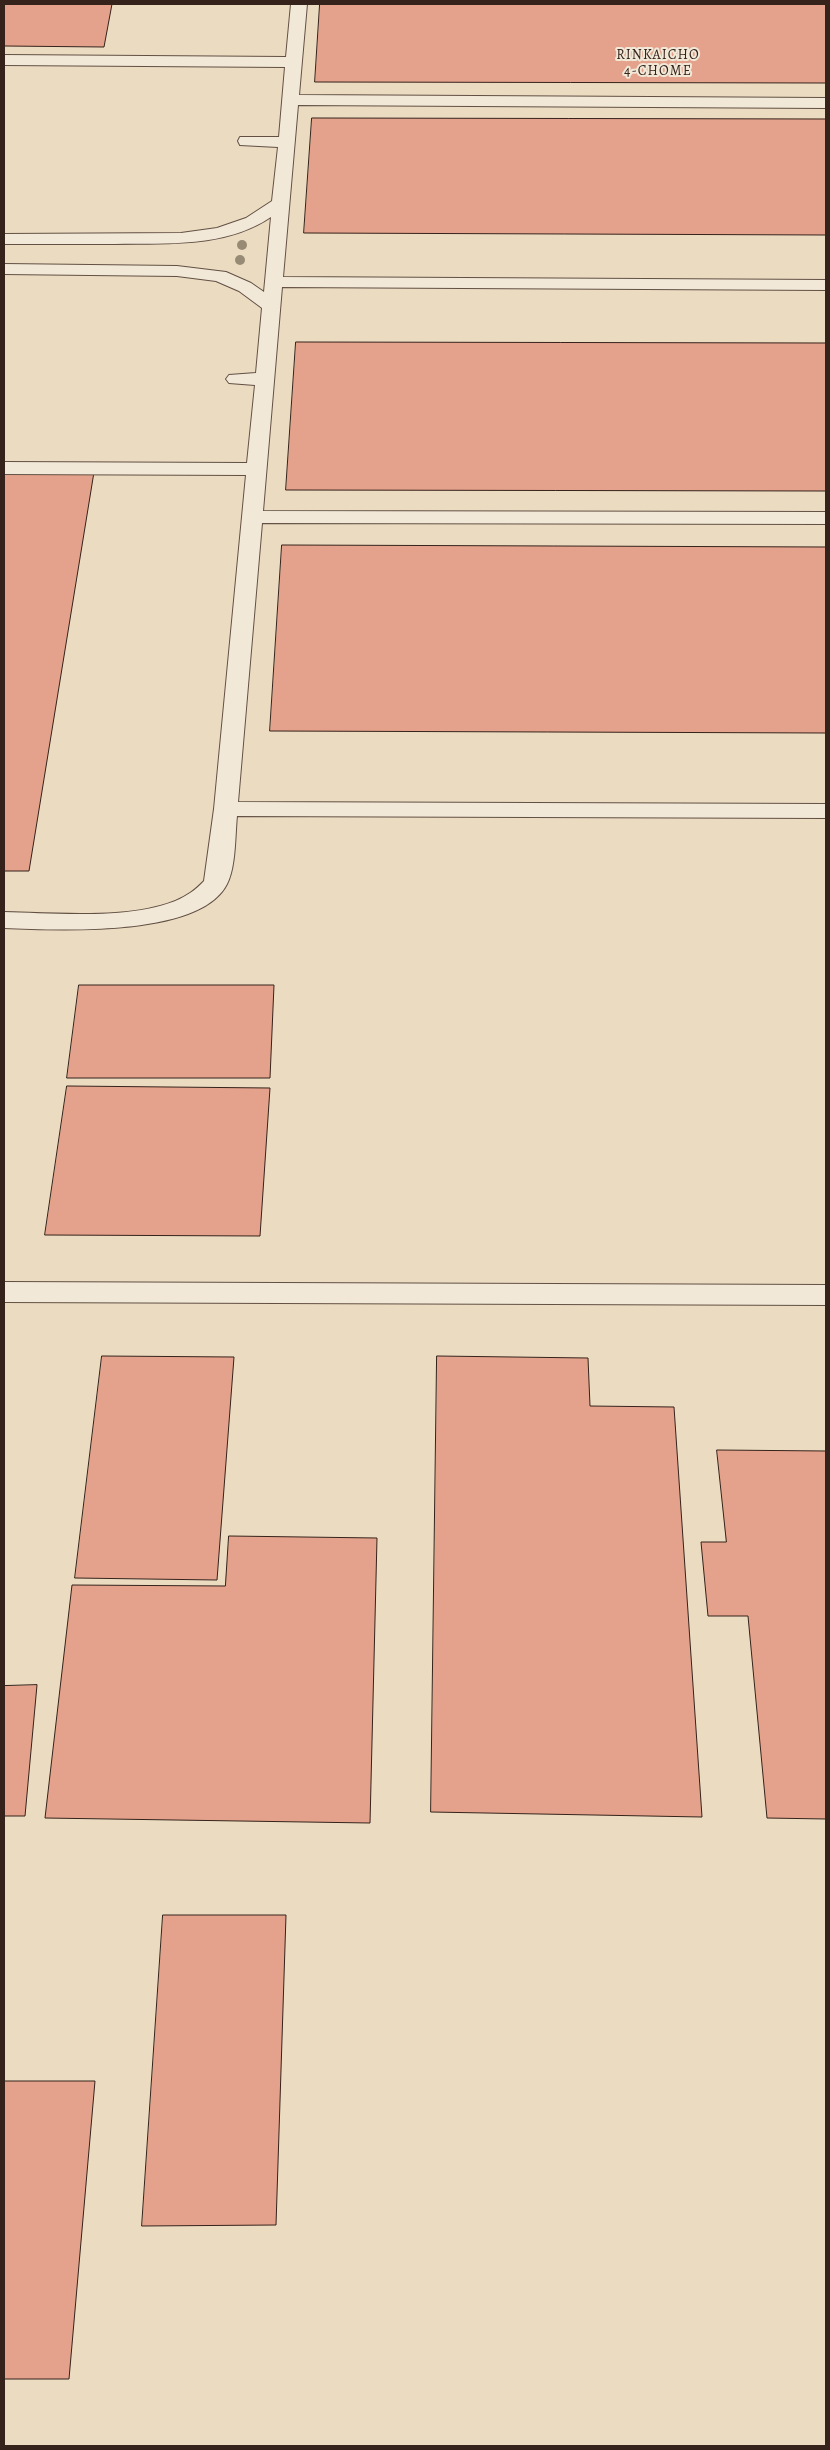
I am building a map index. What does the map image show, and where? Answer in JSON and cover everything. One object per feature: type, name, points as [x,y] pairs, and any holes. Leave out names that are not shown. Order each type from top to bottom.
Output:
[{"type":"street","points":[[4,920],[117,921],[166,913],[198,899],[216,882],[226,809],[299,4]]},
{"type":"street","points":[[4,60],[205,55],[294,62]]},
{"type":"street","points":[[291,100],[826,103]]},
{"type":"street","points":[[246,141],[287,142]]},
{"type":"street","points":[[4,238],[191,237],[220,233],[252,222],[282,202]]},
{"type":"street","points":[[4,269],[177,271],[220,276],[245,287],[272,306]]},
{"type":"street","points":[[275,282],[826,285]]},
{"type":"street","points":[[236,379],[266,379]]},
{"type":"street","points":[[4,468],[257,469]]},
{"type":"street","points":[[253,516],[826,518]]},
{"type":"street","points":[[226,809],[826,811]]},
{"type":"street","points":[[4,1292],[826,1295]]},
{"type":"building","points":[[4,4],[112,4],[104,47],[4,46]]},
{"type":"building","points":[[320,4],[826,4],[826,83],[315,82]]},
{"type":"building","points":[[312,118],[826,119],[826,235],[304,233]]},
{"type":"building","points":[[296,342],[826,343],[826,491],[286,490]]},
{"type":"building","points":[[4,472],[94,472],[29,871],[4,871]]},
{"type":"building","points":[[282,545],[826,547],[826,733],[270,731]]},
{"type":"building","points":[[79,985],[274,985],[270,1078],[67,1078]]},
{"type":"building","points":[[67,1086],[270,1088],[260,1236],[45,1235]]},
{"type":"building","points":[[102,1356],[234,1357],[217,1580],[75,1578]]},
{"type":"building","points":[[437,1356],[588,1358],[590,1406],[674,1407],[702,1817],[431,1812]]},
{"type":"building","points":[[717,1450],[826,1451],[826,1819],[767,1818],[748,1616],[708,1616],[701,1542],[726,1542]]},
{"type":"building","points":[[229,1536],[377,1538],[370,1823],[45,1818],[72,1585],[225,1586]]},
{"type":"building","points":[[37,1685],[25,1816],[4,1816],[4,1686]]},
{"type":"building","points":[[163,1915],[286,1915],[276,2225],[142,2226]]},
{"type":"building","points":[[4,2081],[95,2081],[69,2379],[4,2379]]},
{"type":"district","name":"RINKAICHO 4-CHOME","points":[[658,64]]}]
